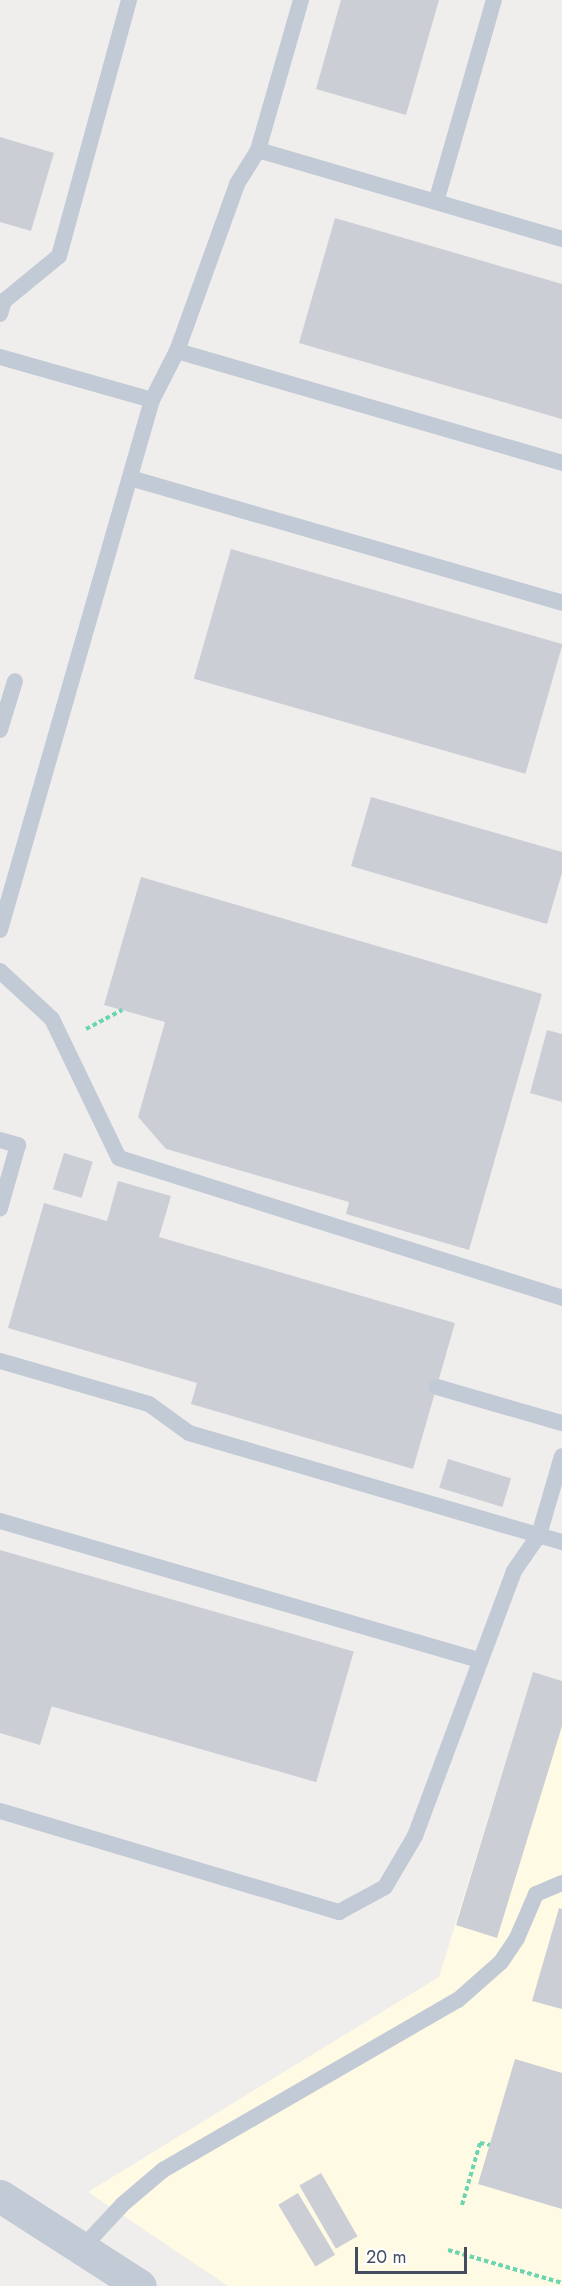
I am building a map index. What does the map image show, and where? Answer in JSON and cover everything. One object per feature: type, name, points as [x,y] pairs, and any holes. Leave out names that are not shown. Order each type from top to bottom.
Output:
[{"type":"street","points":[[0,2196],[140,2286]]},
{"type":"lane","points":[[1,305],[59,256],[129,0]]},
{"type":"lane","points":[[0,930],[152,400],[177,351],[237,184],[258,150],[301,0]]},
{"type":"lane","points":[[436,202],[494,0]]},
{"type":"lane","points":[[258,150],[562,238]]},
{"type":"lane","points":[[177,351],[562,463]]},
{"type":"lane","points":[[0,357],[152,400]]},
{"type":"lane","points":[[130,478],[562,603]]},
{"type":"lane","points":[[0,730],[15,681]]},
{"type":"lane","points":[[0,971],[52,1019],[119,1158],[562,1298]]},
{"type":"lane","points":[[0,1140],[18,1145],[0,1208]]},
{"type":"lane","points":[[0,1361],[149,1404],[189,1433],[562,1542]]},
{"type":"lane","points":[[437,1387],[562,1423]]},
{"type":"lane","points":[[0,1811],[339,1912],[385,1887],[415,1836],[478,1660],[514,1571],[539,1535],[562,1456]]},
{"type":"lane","points":[[0,1521],[478,1660]]},
{"type":"lane","points":[[82,2248],[123,2204],[163,2170],[458,2000],[501,1962],[517,1938],[536,1894],[562,1883]]},
{"type":"path","points":[[82,1031],[122,1010]]},
{"type":"path","points":[[462,2205],[480,2144],[490,2145]]},
{"type":"path","points":[[448,2250],[562,2283]]},
{"type":"shaded area","points":[[533,1672],[562,1681],[562,2286],[228,2286],[88,2192],[439,1977]]},
{"type":"building","points":[[341,0],[439,0],[406,115],[316,89]]},
{"type":"building","points":[[0,137],[54,153],[31,231],[0,222]]},
{"type":"building","points":[[335,218],[562,284],[562,419],[299,343]]},
{"type":"building","points":[[231,549],[562,644],[525,774],[194,679]]},
{"type":"building","points":[[371,797],[562,852],[562,873],[547,924],[351,866]]},
{"type":"building","points":[[141,877],[542,994],[469,1250],[346,1214],[349,1202],[166,1149],[138,1117],[165,1022],[104,1005]]},
{"type":"building","points":[[547,1030],[562,1034],[562,1102],[530,1093]]},
{"type":"building","points":[[64,1153],[93,1162],[82,1198],[53,1189]]},
{"type":"building","points":[[118,1181],[171,1196],[159,1237],[455,1323],[413,1469],[191,1404],[197,1383],[8,1328],[44,1203],[107,1221]]},
{"type":"building","points":[[448,1459],[511,1478],[502,1507],[439,1488]]},
{"type":"building","points":[[0,1550],[354,1651],[316,1782],[0,1691]]},
{"type":"building","points":[[533,1672],[562,1681],[562,1726],[497,1938],[456,1925]]},
{"type":"building","points":[[0,1690],[52,1705],[40,1745],[0,1733]]},
{"type":"building","points":[[559,1908],[562,1909],[562,2009],[532,2001]]},
{"type":"building","points":[[515,2059],[562,2073],[562,2209],[478,2184]]},
{"type":"building","points":[[321,2173],[358,2236],[336,2249],[299,2186]]},
{"type":"building","points":[[298,2193],[335,2255],[315,2267],[278,2205]]}]
